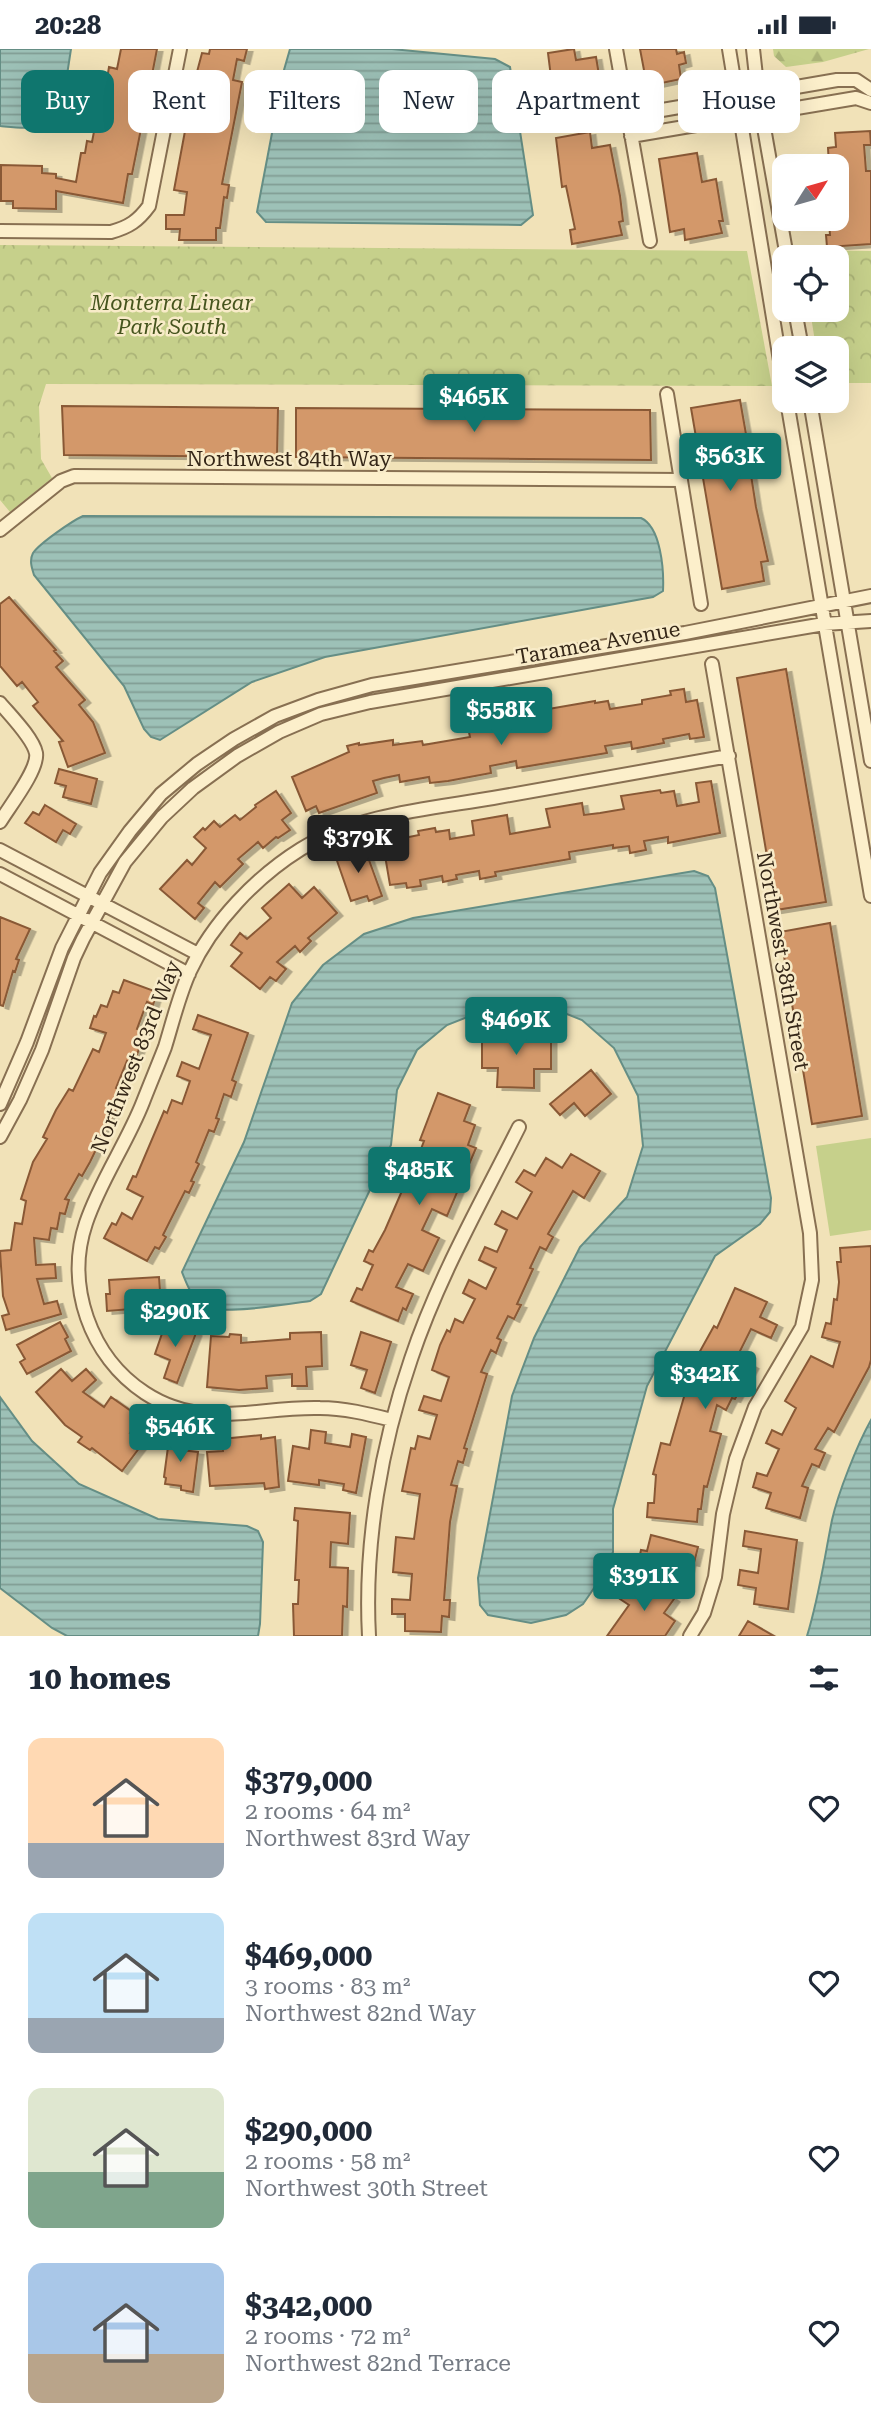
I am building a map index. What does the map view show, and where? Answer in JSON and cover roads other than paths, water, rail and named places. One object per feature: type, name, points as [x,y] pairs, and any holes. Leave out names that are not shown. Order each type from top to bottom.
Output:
[{"type":"street","points":[[0,231],[111,232],[127,228],[140,219],[149,206],[180,49]]},
{"type":"street","points":[[616,49],[619,70]]},
{"type":"street","points":[[729,49],[733,70]]},
{"type":"street","points":[[753,49],[755,70]]},
{"type":"street","points":[[800,87],[837,80],[856,80],[871,90]]},
{"type":"street","points":[[800,107],[856,98],[871,103]]},
{"type":"street","points":[[631,136],[678,128]]},
{"type":"street","points":[[630,133],[650,241]]},
{"type":"street","points":[[744,133],[776,336]]},
{"type":"street","points":[[766,133],[785,245]]},
{"type":"street","points":[[667,394],[701,604]]},
{"type":"street","points":[[789,413],[871,896]]},
{"type":"street","points":[[812,413],[871,761]]},
{"type":"street","name":"Northwest 84th Way","points":[[0,530],[61,481],[74,476],[681,480]]},
{"type":"street","name":"Taramea Avenue","points":[[0,1104],[27,1042],[62,948],[100,873],[161,794],[197,764],[234,739],[275,716],[318,699],[372,685],[685,633],[871,596]]},
{"type":"street","name":"Taramea Avenue","points":[[0,1137],[31,1075],[74,958],[125,862],[162,817],[192,788],[237,756],[279,732],[321,714],[370,702],[824,624],[871,621]]},
{"type":"street","name":"Northwest 38th Street","points":[[690,1636],[704,1613],[715,1577],[723,1514],[736,1459],[755,1407],[802,1327],[813,1265],[810,1233],[712,664]]},
{"type":"street","points":[[0,703],[32,742],[37,755],[32,771],[0,822]]},
{"type":"street","name":"Northwest 83rd Way","points":[[392,1420],[355,1411],[322,1408],[221,1416],[180,1410],[144,1392],[113,1364],[92,1333],[80,1293],[81,1242],[86,1221],[139,1112],[198,954],[223,919],[266,876],[302,849],[365,820],[729,756]]},
{"type":"street","points":[[0,850],[198,954]]},
{"type":"street","points":[[0,874],[189,974]]},
{"type":"street","points":[[369,1636],[369,1577],[373,1532],[392,1420],[411,1356],[451,1263],[519,1128]]},
{"type":"water","points":[[0,49],[71,49],[68,70],[21,70],[21,127],[0,126]]},
{"type":"water","points":[[290,49],[392,49],[495,59],[510,67],[510,70],[492,70],[492,133],[520,133],[533,215],[521,225],[266,222],[257,212],[272,133],[365,133],[365,70],[284,70]]},
{"type":"water","points":[[83,516],[641,518],[648,523],[657,540],[662,561],[663,591],[653,597],[325,657],[252,682],[160,740],[151,737],[144,729],[124,686],[34,575],[31,562],[33,553]]},
{"type":"water","points":[[694,871],[708,876],[715,888],[771,1198],[770,1212],[760,1224],[715,1256],[647,1386],[613,1509],[613,1552],[603,1575],[583,1604],[566,1615],[531,1623],[488,1615],[480,1605],[478,1578],[512,1396],[534,1338],[580,1247],[627,1197],[643,1146],[638,1096],[614,1048],[582,1020],[544,1005],[498,1005],[447,1025],[417,1050],[397,1090],[391,1145],[321,1294],[310,1301],[241,1309],[214,1309],[197,1301],[182,1272],[244,1142],[292,1003],[323,965],[364,934],[413,918]]},
{"type":"water","points":[[0,1397],[32,1441],[79,1484],[158,1519],[247,1526],[258,1531],[263,1542],[258,1636],[67,1636],[52,1628],[0,1588]]},
{"type":"water","points":[[871,1420],[871,1636],[807,1636],[835,1509],[848,1469]]},
{"type":"park label","name":"Monterra Linear Park South","points":[[172,315]]}]
